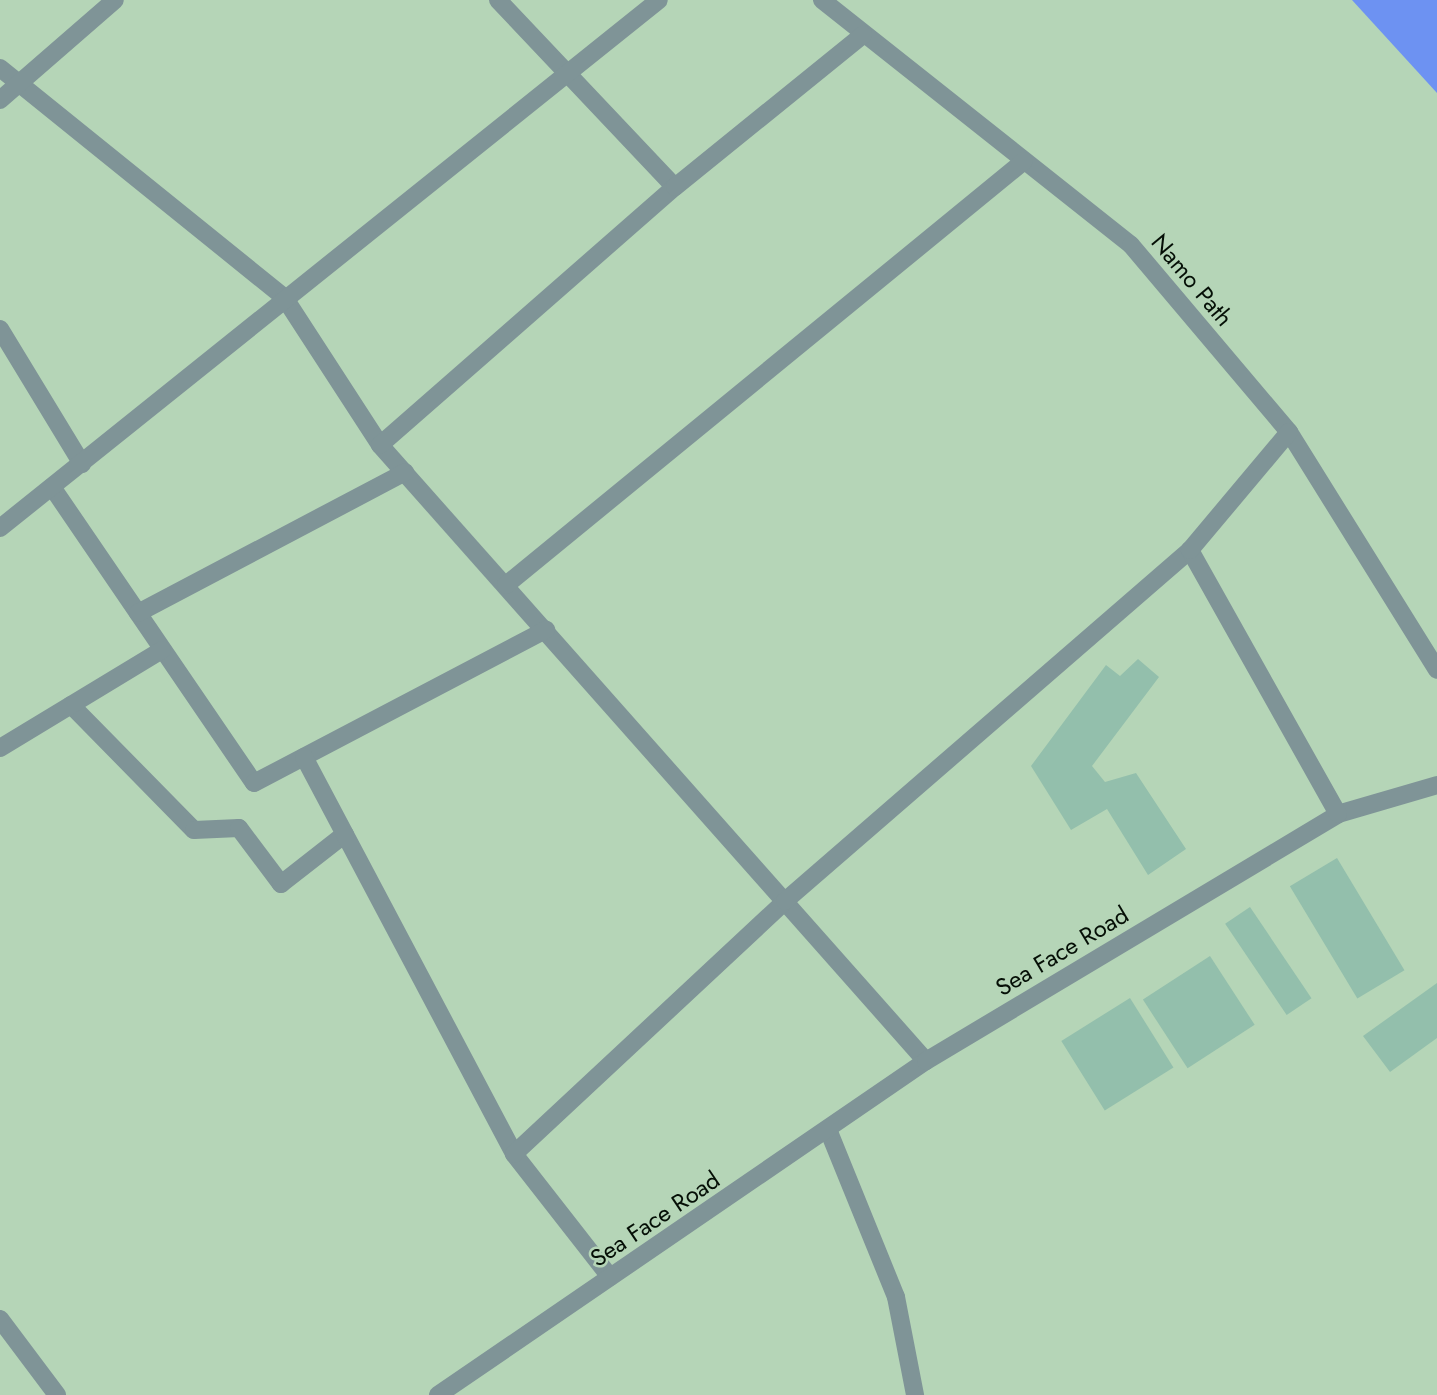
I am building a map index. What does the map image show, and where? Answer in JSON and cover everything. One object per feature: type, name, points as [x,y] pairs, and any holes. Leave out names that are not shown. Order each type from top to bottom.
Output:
[{"type":"street","points":[[0,100],[115,0]]},
{"type":"street","points":[[498,0],[675,187]]},
{"type":"street","points":[[0,528],[82,464],[284,297],[659,0]]},
{"type":"street","name":"Namo Path","points":[[822,0],[863,35],[1131,245],[1289,432],[1437,670]]},
{"type":"street","points":[[380,445],[675,187],[863,35]]},
{"type":"street","points":[[0,68],[17,85],[284,297],[380,445],[926,1061]]},
{"type":"street","points":[[506,585],[1024,161]]},
{"type":"street","points":[[0,329],[82,464]]},
{"type":"street","points":[[514,1154],[785,901],[1190,550],[1289,432]]},
{"type":"street","points":[[138,613],[405,472]]},
{"type":"street","points":[[52,488],[254,783],[546,630]]},
{"type":"street","points":[[1190,550],[1338,814]]},
{"type":"street","points":[[0,748],[162,650]]},
{"type":"street","points":[[71,705],[194,830],[239,828],[281,884],[345,834]]},
{"type":"street","points":[[304,757],[514,1154],[610,1277]]},
{"type":"street","name":"Sea Face Road","points":[[438,1395],[610,1277],[829,1132],[926,1061],[1338,814],[1437,785]]},
{"type":"street","points":[[829,1132],[896,1297],[915,1395]]},
{"type":"street","points":[[0,1318],[57,1395]]},
{"type":"water","points":[[1352,0],[1437,0],[1437,93]]},
{"type":"building","points":[[1138,659],[1159,677],[1092,766],[1105,782],[1136,773],[1186,849],[1148,875],[1107,809],[1071,830],[1031,766],[1106,665],[1120,676]]},
{"type":"building","points":[[1337,858],[1404,970],[1357,999],[1290,886]]},
{"type":"building","points":[[1250,907],[1312,998],[1287,1015],[1225,924]]},
{"type":"building","points":[[1210,956],[1255,1025],[1188,1068],[1143,1000]]},
{"type":"building","points":[[1437,983],[1437,1038],[1390,1072],[1363,1036]]},
{"type":"building","points":[[1130,998],[1173,1068],[1105,1110],[1061,1041]]}]
